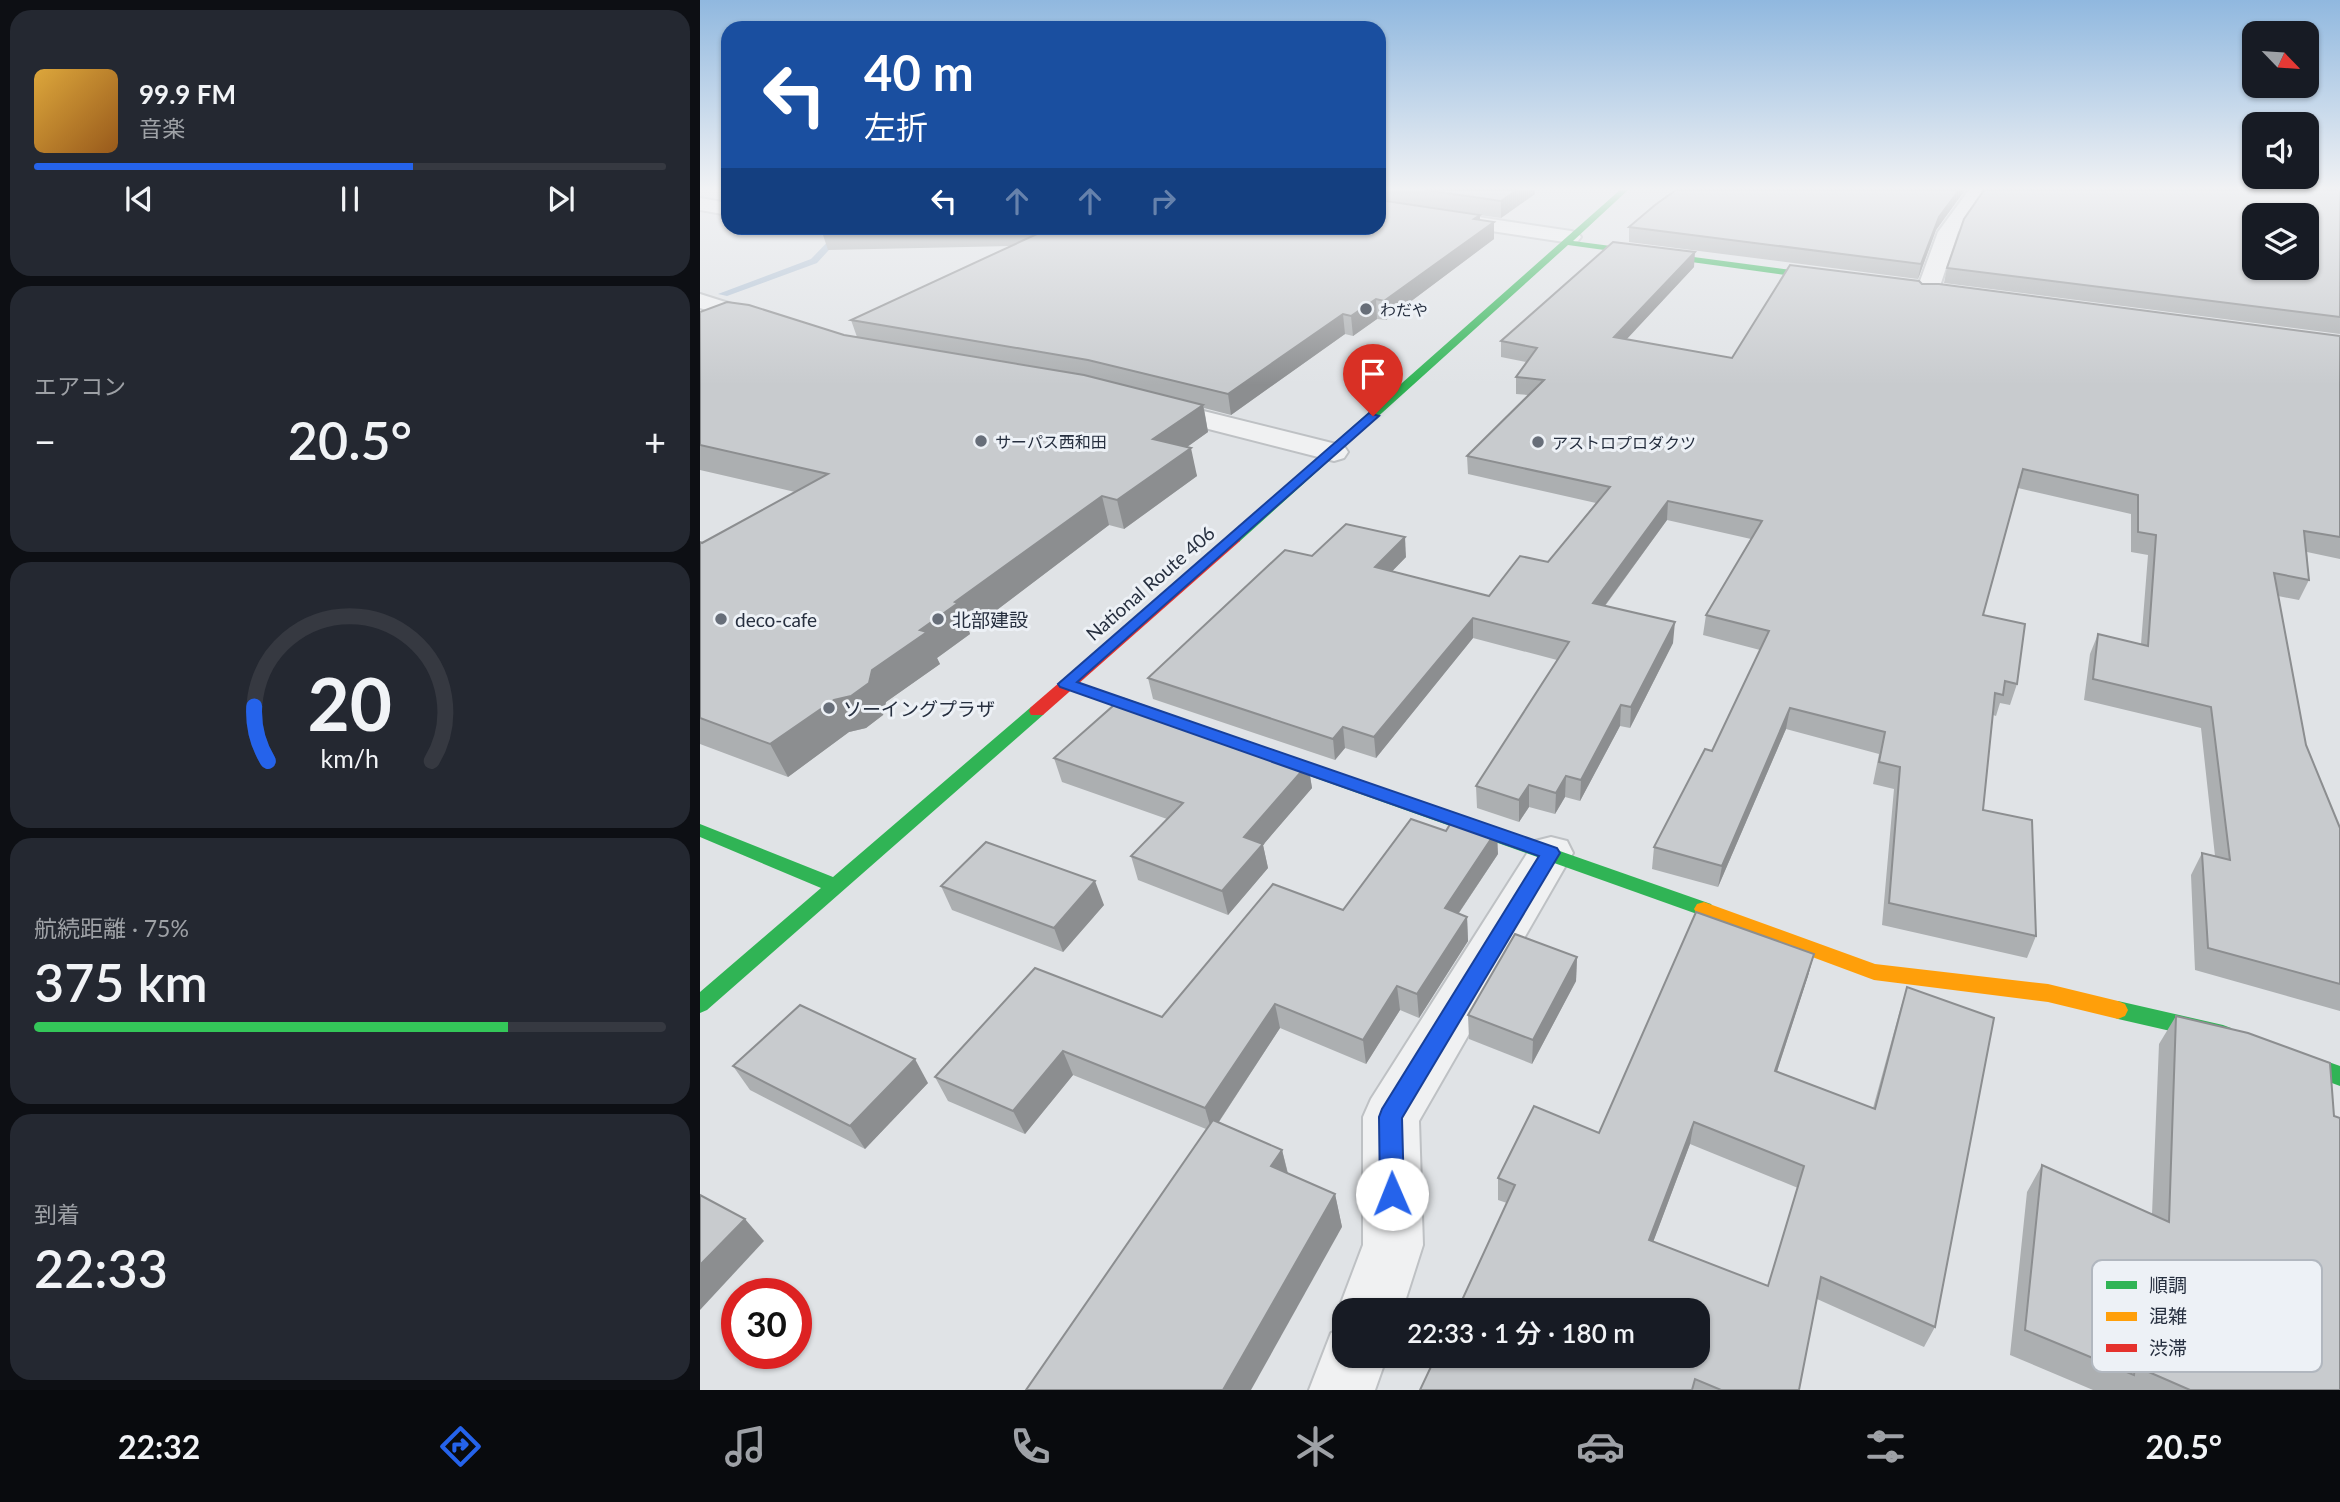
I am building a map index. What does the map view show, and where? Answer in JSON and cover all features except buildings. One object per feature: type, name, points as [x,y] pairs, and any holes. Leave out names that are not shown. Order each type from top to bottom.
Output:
[{"type":"main road","name":"National Route 406","points":[[700,1004],[1334,452],[1552,255]]},
{"type":"main road","points":[[1672,255],[1847,280]]},
{"type":"main road","points":[[1066,684],[1184,725]]},
{"type":"main road","points":[[1249,748],[1550,853],[1874,972],[2048,993],[2233,1037]]},
{"type":"main road","points":[[700,830],[835,886]]},
{"type":"main road","points":[[2269,1050],[2340,1076]]},
{"type":"street","points":[[1927,292],[1940,255]]},
{"type":"street","points":[[700,301],[790,330]]},
{"type":"street","points":[[1132,401],[1334,452]]},
{"type":"street","points":[[1375,1298],[1393,1245],[1391,1117],[1550,853]]},
{"type":"street","points":[[1342,1390],[1350,1368]]},
{"type":"waterway","points":[[723,294],[814,261],[820,255]]},
{"type":"traffic: fast","points":[[1234,539],[1552,255]]},
{"type":"traffic: fast","points":[[1660,255],[1837,279]]},
{"type":"traffic: fast","points":[[700,1004],[1037,711]]},
{"type":"traffic: fast","points":[[1260,752],[1704,909]]},
{"type":"traffic: fast","points":[[700,830],[835,886]]},
{"type":"traffic: fast","points":[[2118,1010],[2223,1034]]},
{"type":"traffic: fast","points":[[2283,1055],[2340,1076]]},
{"type":"traffic: slow","points":[[1066,684],[1167,719]]},
{"type":"traffic: slow","points":[[1704,909],[1874,972],[2048,993],[2118,1010]]},
{"type":"traffic: jam","points":[[1037,711],[1234,539]]},
{"type":"place","name":"わだや","points":[[1366,309]]},
{"type":"place","name":"サーパス西和田","points":[[981,441]]},
{"type":"place","name":"アストロプロダクツ","points":[[1538,442]]},
{"type":"place","name":"deco-cafe","points":[[721,619]]},
{"type":"place","name":"北部建設","points":[[938,619]]},
{"type":"place","name":"ソーイングプラザ","points":[[829,708]]},
{"type":"route","points":[[1373,416],[1066,684],[1550,853],[1391,1117],[1392,1194]]}]
